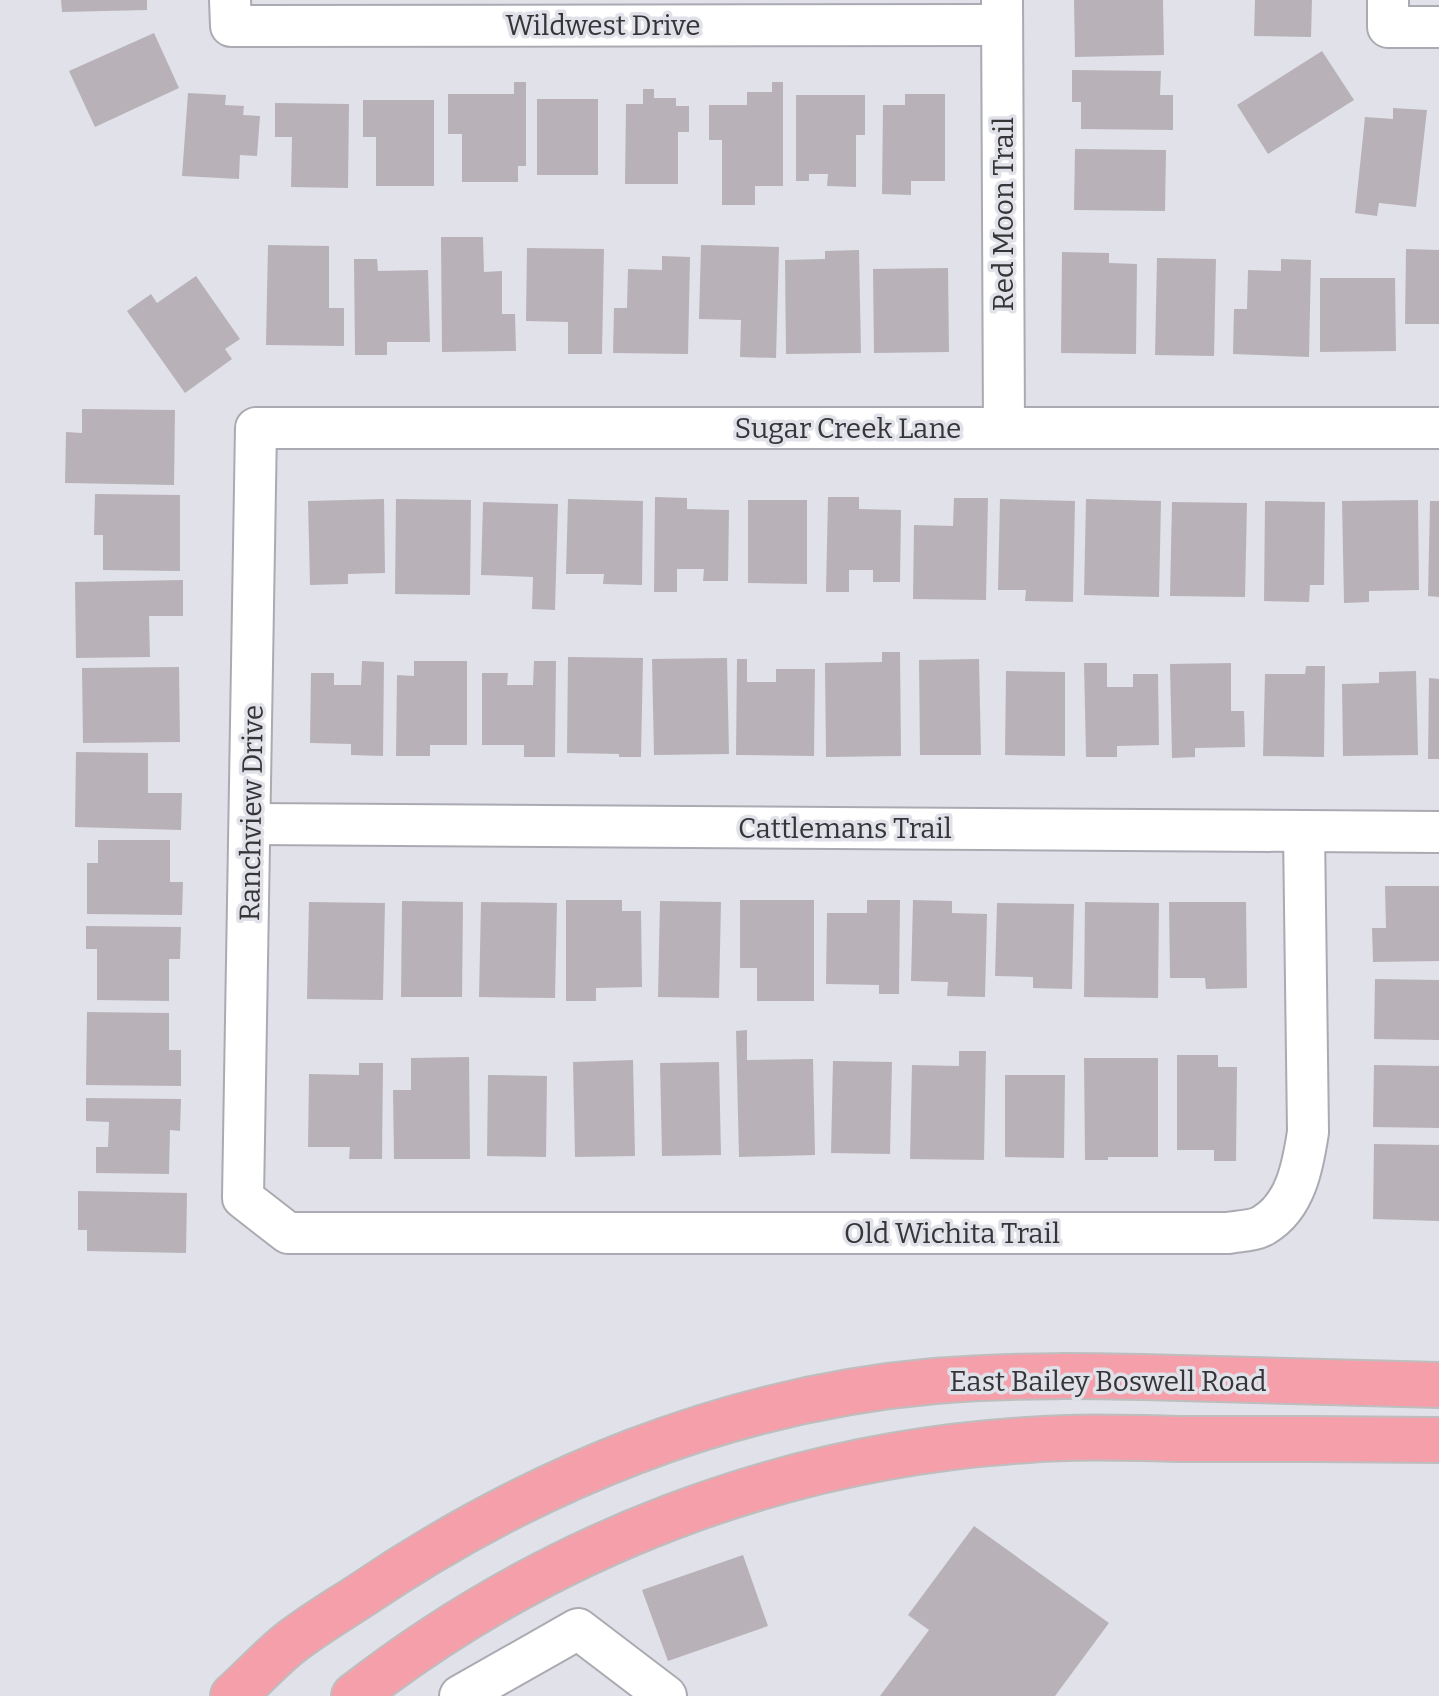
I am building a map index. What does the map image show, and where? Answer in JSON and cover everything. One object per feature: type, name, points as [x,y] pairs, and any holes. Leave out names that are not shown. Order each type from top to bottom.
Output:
[{"type":"main road","name":"East Bailey Boswell Road","points":[[233,1696],[289,1644],[414,1559],[508,1507],[585,1470],[721,1421],[791,1403],[862,1390],[1005,1376],[1439,1385]]},
{"type":"main road","name":"East Bailey Boswell Road","points":[[354,1696],[442,1632],[562,1563],[690,1509],[823,1469],[960,1446],[1030,1439],[1439,1440]]},
{"type":"street","name":"Wildwest Drive","points":[[230,0],[231,26],[1002,12]]},
{"type":"street","name":"Red Moon Trail","points":[[1002,12],[1004,428]]},
{"type":"street","points":[[1388,14],[1439,27]]},
{"type":"street","name":"Sugar Creek Lane","points":[[256,428],[1439,428]]},
{"type":"street","name":"Ranchview Drive","points":[[243,1198],[256,428]]},
{"type":"street","name":"Cattlemans Trail","points":[[251,824],[1439,832]]},
{"type":"street","name":"Old Wichita Trail","points":[[243,1198],[288,1233],[1228,1233],[1263,1227],[1282,1209],[1301,1173],[1308,1132],[1304,831]]},
{"type":"street","points":[[460,1696],[578,1629],[666,1696]]},
{"type":"building","points":[[61,0],[147,0],[147,10],[62,12]]},
{"type":"building","points":[[1074,0],[1163,0],[1164,55],[1075,57]]},
{"type":"building","points":[[1255,0],[1312,0],[1311,37],[1254,36]]},
{"type":"building","points":[[154,33],[179,88],[95,127],[69,71]]},
{"type":"building","points":[[1322,51],[1354,100],[1268,154],[1237,105]]},
{"type":"building","points":[[1072,70],[1161,71],[1160,95],[1173,95],[1173,130],[1081,129],[1081,102],[1072,102]]},
{"type":"building","points":[[514,82],[526,82],[526,166],[518,166],[518,182],[462,182],[462,134],[448,134],[448,94],[514,94]]},
{"type":"building","points":[[772,82],[783,82],[783,186],[755,186],[755,205],[722,205],[722,140],[709,140],[709,105],[747,105],[747,92],[772,92]]},
{"type":"building","points":[[643,89],[654,89],[654,98],[676,98],[676,106],[689,106],[689,132],[678,132],[678,184],[625,184],[626,104],[643,104]]},
{"type":"building","points":[[188,93],[226,95],[225,105],[244,106],[243,115],[260,116],[257,156],[240,155],[239,179],[182,176]]},
{"type":"building","points":[[905,94],[945,94],[945,181],[911,181],[911,195],[882,194],[883,105],[905,105]]},
{"type":"building","points":[[796,95],[865,95],[865,135],[856,135],[856,187],[827,186],[828,174],[809,174],[809,181],[796,181]]},
{"type":"building","points":[[537,99],[598,99],[598,175],[537,175]]},
{"type":"building","points":[[363,100],[434,100],[434,186],[376,186],[376,137],[363,137]]},
{"type":"building","points":[[275,103],[349,104],[348,188],[291,187],[292,137],[275,137]]},
{"type":"building","points":[[1393,108],[1427,110],[1416,207],[1379,203],[1377,216],[1355,213],[1365,117],[1393,119]]},
{"type":"building","points":[[1075,149],[1166,150],[1165,211],[1074,210]]},
{"type":"building","points":[[441,237],[483,237],[484,272],[502,271],[502,314],[515,314],[516,351],[442,352]]},
{"type":"building","points":[[268,245],[329,246],[329,308],[344,308],[344,346],[266,345]]},
{"type":"building","points":[[701,245],[779,247],[776,358],[740,357],[741,320],[699,319]]},
{"type":"building","points":[[527,248],[604,249],[602,354],[568,354],[568,322],[526,321]]},
{"type":"building","points":[[1406,249],[1439,250],[1439,324],[1405,324]]},
{"type":"building","points":[[859,250],[861,353],[786,354],[785,260],[825,259],[825,251]]},
{"type":"building","points":[[1062,252],[1109,253],[1109,263],[1137,264],[1136,354],[1061,353]]},
{"type":"building","points":[[662,256],[690,257],[688,354],[613,353],[614,308],[627,308],[628,269],[662,270]]},
{"type":"building","points":[[1157,258],[1216,259],[1214,356],[1155,355]]},
{"type":"building","points":[[354,259],[377,259],[378,271],[428,270],[430,342],[387,342],[387,355],[355,355]]},
{"type":"building","points":[[1281,259],[1311,260],[1309,357],[1233,354],[1234,309],[1247,309],[1248,270],[1281,271]]},
{"type":"building","points":[[948,268],[949,352],[874,353],[873,269]]},
{"type":"building","points":[[196,276],[240,339],[225,349],[232,359],[185,393],[127,311],[151,294],[157,303]]},
{"type":"building","points":[[1320,278],[1395,278],[1396,351],[1320,352]]},
{"type":"building","points":[[82,409],[175,410],[174,485],[65,483],[66,432],[82,433]]},
{"type":"building","points":[[95,494],[180,495],[180,571],[103,570],[103,535],[94,535]]},
{"type":"building","points":[[655,497],[687,498],[687,509],[729,510],[728,581],[703,581],[704,569],[677,569],[677,592],[654,592]]},
{"type":"building","points":[[828,497],[859,497],[859,509],[901,510],[900,582],[873,582],[873,570],[849,570],[849,592],[826,592]]},
{"type":"building","points":[[954,498],[988,498],[986,600],[913,599],[914,525],[953,526]]},
{"type":"building","points":[[384,499],[385,573],[348,574],[348,584],[310,585],[308,501]]},
{"type":"building","points":[[396,499],[471,500],[470,595],[395,594]]},
{"type":"building","points":[[568,499],[643,501],[642,585],[603,584],[604,574],[566,574]]},
{"type":"building","points":[[1000,499],[1075,501],[1073,602],[1025,601],[1026,590],[998,590]]},
{"type":"building","points":[[1086,499],[1161,501],[1159,597],[1084,595]]},
{"type":"building","points":[[748,500],[807,500],[807,584],[748,583]]},
{"type":"building","points":[[1418,500],[1419,590],[1369,591],[1369,602],[1344,603],[1342,501]]},
{"type":"building","points":[[1265,501],[1325,502],[1324,585],[1310,585],[1309,602],[1264,601]]},
{"type":"building","points":[[1430,501],[1439,501],[1439,597],[1428,596]]},
{"type":"building","points":[[483,502],[558,504],[555,610],[532,609],[533,577],[481,575]]},
{"type":"building","points":[[1172,502],[1247,503],[1245,597],[1170,596]]},
{"type":"building","points":[[183,580],[183,616],[149,616],[150,657],[76,658],[75,582]]},
{"type":"building","points":[[882,652],[900,652],[901,756],[826,757],[825,663],[882,662]]},
{"type":"building","points":[[568,657],[643,658],[641,757],[567,753]]},
{"type":"building","points":[[727,658],[729,754],[654,755],[652,659]]},
{"type":"building","points":[[737,659],[747,659],[747,682],[776,682],[776,669],[815,669],[814,756],[736,755]]},
{"type":"building","points":[[979,659],[981,755],[920,755],[919,660]]},
{"type":"building","points":[[362,661],[384,662],[383,756],[351,755],[351,744],[310,743],[311,673],[334,673],[334,685],[361,685]]},
{"type":"building","points":[[414,661],[467,661],[467,745],[430,745],[430,756],[396,756],[397,675],[414,676]]},
{"type":"building","points":[[534,661],[556,661],[555,757],[524,757],[524,745],[482,745],[482,673],[508,673],[507,685],[533,685]]},
{"type":"building","points":[[1084,663],[1107,663],[1107,687],[1133,687],[1133,674],[1158,674],[1159,745],[1117,746],[1117,757],[1086,757]]},
{"type":"building","points":[[1231,663],[1231,711],[1244,711],[1245,747],[1195,748],[1195,757],[1172,758],[1170,664]]},
{"type":"building","points":[[1306,666],[1325,666],[1324,757],[1263,756],[1265,674],[1305,674]]},
{"type":"building","points":[[179,667],[180,742],[83,743],[82,668]]},
{"type":"building","points":[[1006,671],[1065,672],[1065,756],[1005,755]]},
{"type":"building","points":[[1416,671],[1418,755],[1343,756],[1342,684],[1379,683],[1379,672]]},
{"type":"building","points":[[1429,678],[1439,679],[1439,759],[1428,759]]},
{"type":"building","points":[[76,752],[148,753],[148,793],[182,793],[181,830],[75,827]]},
{"type":"building","points":[[98,840],[170,840],[170,882],[183,882],[182,915],[87,914],[87,863],[98,863]]},
{"type":"building","points":[[1385,886],[1439,886],[1439,961],[1373,962],[1372,928],[1386,928]]},
{"type":"building","points":[[566,900],[622,900],[622,911],[641,911],[642,987],[596,988],[596,1001],[566,1001]]},
{"type":"building","points":[[740,900],[814,900],[814,1001],[757,1001],[757,968],[740,968]]},
{"type":"building","points":[[867,900],[900,900],[899,994],[879,994],[879,985],[826,984],[827,913],[867,913]]},
{"type":"building","points":[[913,900],[952,901],[952,913],[987,914],[985,997],[947,996],[948,982],[911,981]]},
{"type":"building","points":[[402,901],[463,902],[462,997],[401,997]]},
{"type":"building","points":[[660,901],[721,902],[719,998],[658,997]]},
{"type":"building","points":[[309,902],[385,903],[383,1000],[307,999]]},
{"type":"building","points":[[481,902],[557,903],[555,998],[479,997]]},
{"type":"building","points":[[1085,902],[1159,903],[1158,998],[1084,997]]},
{"type":"building","points":[[1169,902],[1246,902],[1247,988],[1206,989],[1205,978],[1170,978]]},
{"type":"building","points":[[997,903],[1074,904],[1072,989],[1033,988],[1033,977],[995,976]]},
{"type":"building","points":[[86,926],[181,927],[180,959],[169,959],[169,1001],[97,1000],[97,949],[86,949]]},
{"type":"building","points":[[1375,979],[1439,980],[1439,1040],[1374,1039]]},
{"type":"building","points":[[87,1012],[169,1013],[169,1050],[181,1050],[181,1086],[86,1085]]},
{"type":"building","points":[[747,1030],[747,1060],[813,1059],[815,1155],[739,1157],[736,1031]]},
{"type":"building","points":[[959,1051],[986,1051],[984,1160],[910,1159],[912,1065],[959,1066]]},
{"type":"building","points":[[1177,1055],[1218,1055],[1218,1067],[1237,1067],[1236,1161],[1214,1161],[1214,1150],[1177,1150]]},
{"type":"building","points":[[469,1057],[470,1159],[394,1159],[393,1090],[411,1090],[411,1058]]},
{"type":"building","points":[[1084,1058],[1158,1058],[1158,1157],[1085,1160]]},
{"type":"building","points":[[633,1060],[635,1156],[575,1157],[573,1062]]},
{"type":"building","points":[[833,1061],[892,1062],[890,1154],[831,1153]]},
{"type":"building","points":[[719,1062],[721,1155],[662,1156],[660,1063]]},
{"type":"building","points":[[359,1063],[383,1063],[382,1159],[349,1159],[350,1147],[308,1147],[309,1074],[359,1075]]},
{"type":"building","points":[[1374,1065],[1439,1066],[1439,1128],[1373,1127]]},
{"type":"building","points":[[488,1075],[547,1076],[546,1157],[487,1156]]},
{"type":"building","points":[[1005,1075],[1065,1075],[1064,1158],[1005,1157]]},
{"type":"building","points":[[86,1098],[181,1099],[180,1131],[170,1130],[169,1174],[96,1173],[96,1147],[108,1147],[109,1122],[86,1121]]},
{"type":"building","points":[[1374,1144],[1439,1145],[1439,1221],[1373,1219]]},
{"type":"building","points":[[78,1191],[187,1193],[186,1253],[87,1251],[87,1230],[78,1230]]},
{"type":"building","points":[[974,1526],[1109,1623],[1055,1696],[880,1696],[929,1630],[908,1615]]},
{"type":"building","points":[[743,1555],[768,1626],[668,1661],[642,1590]]}]
